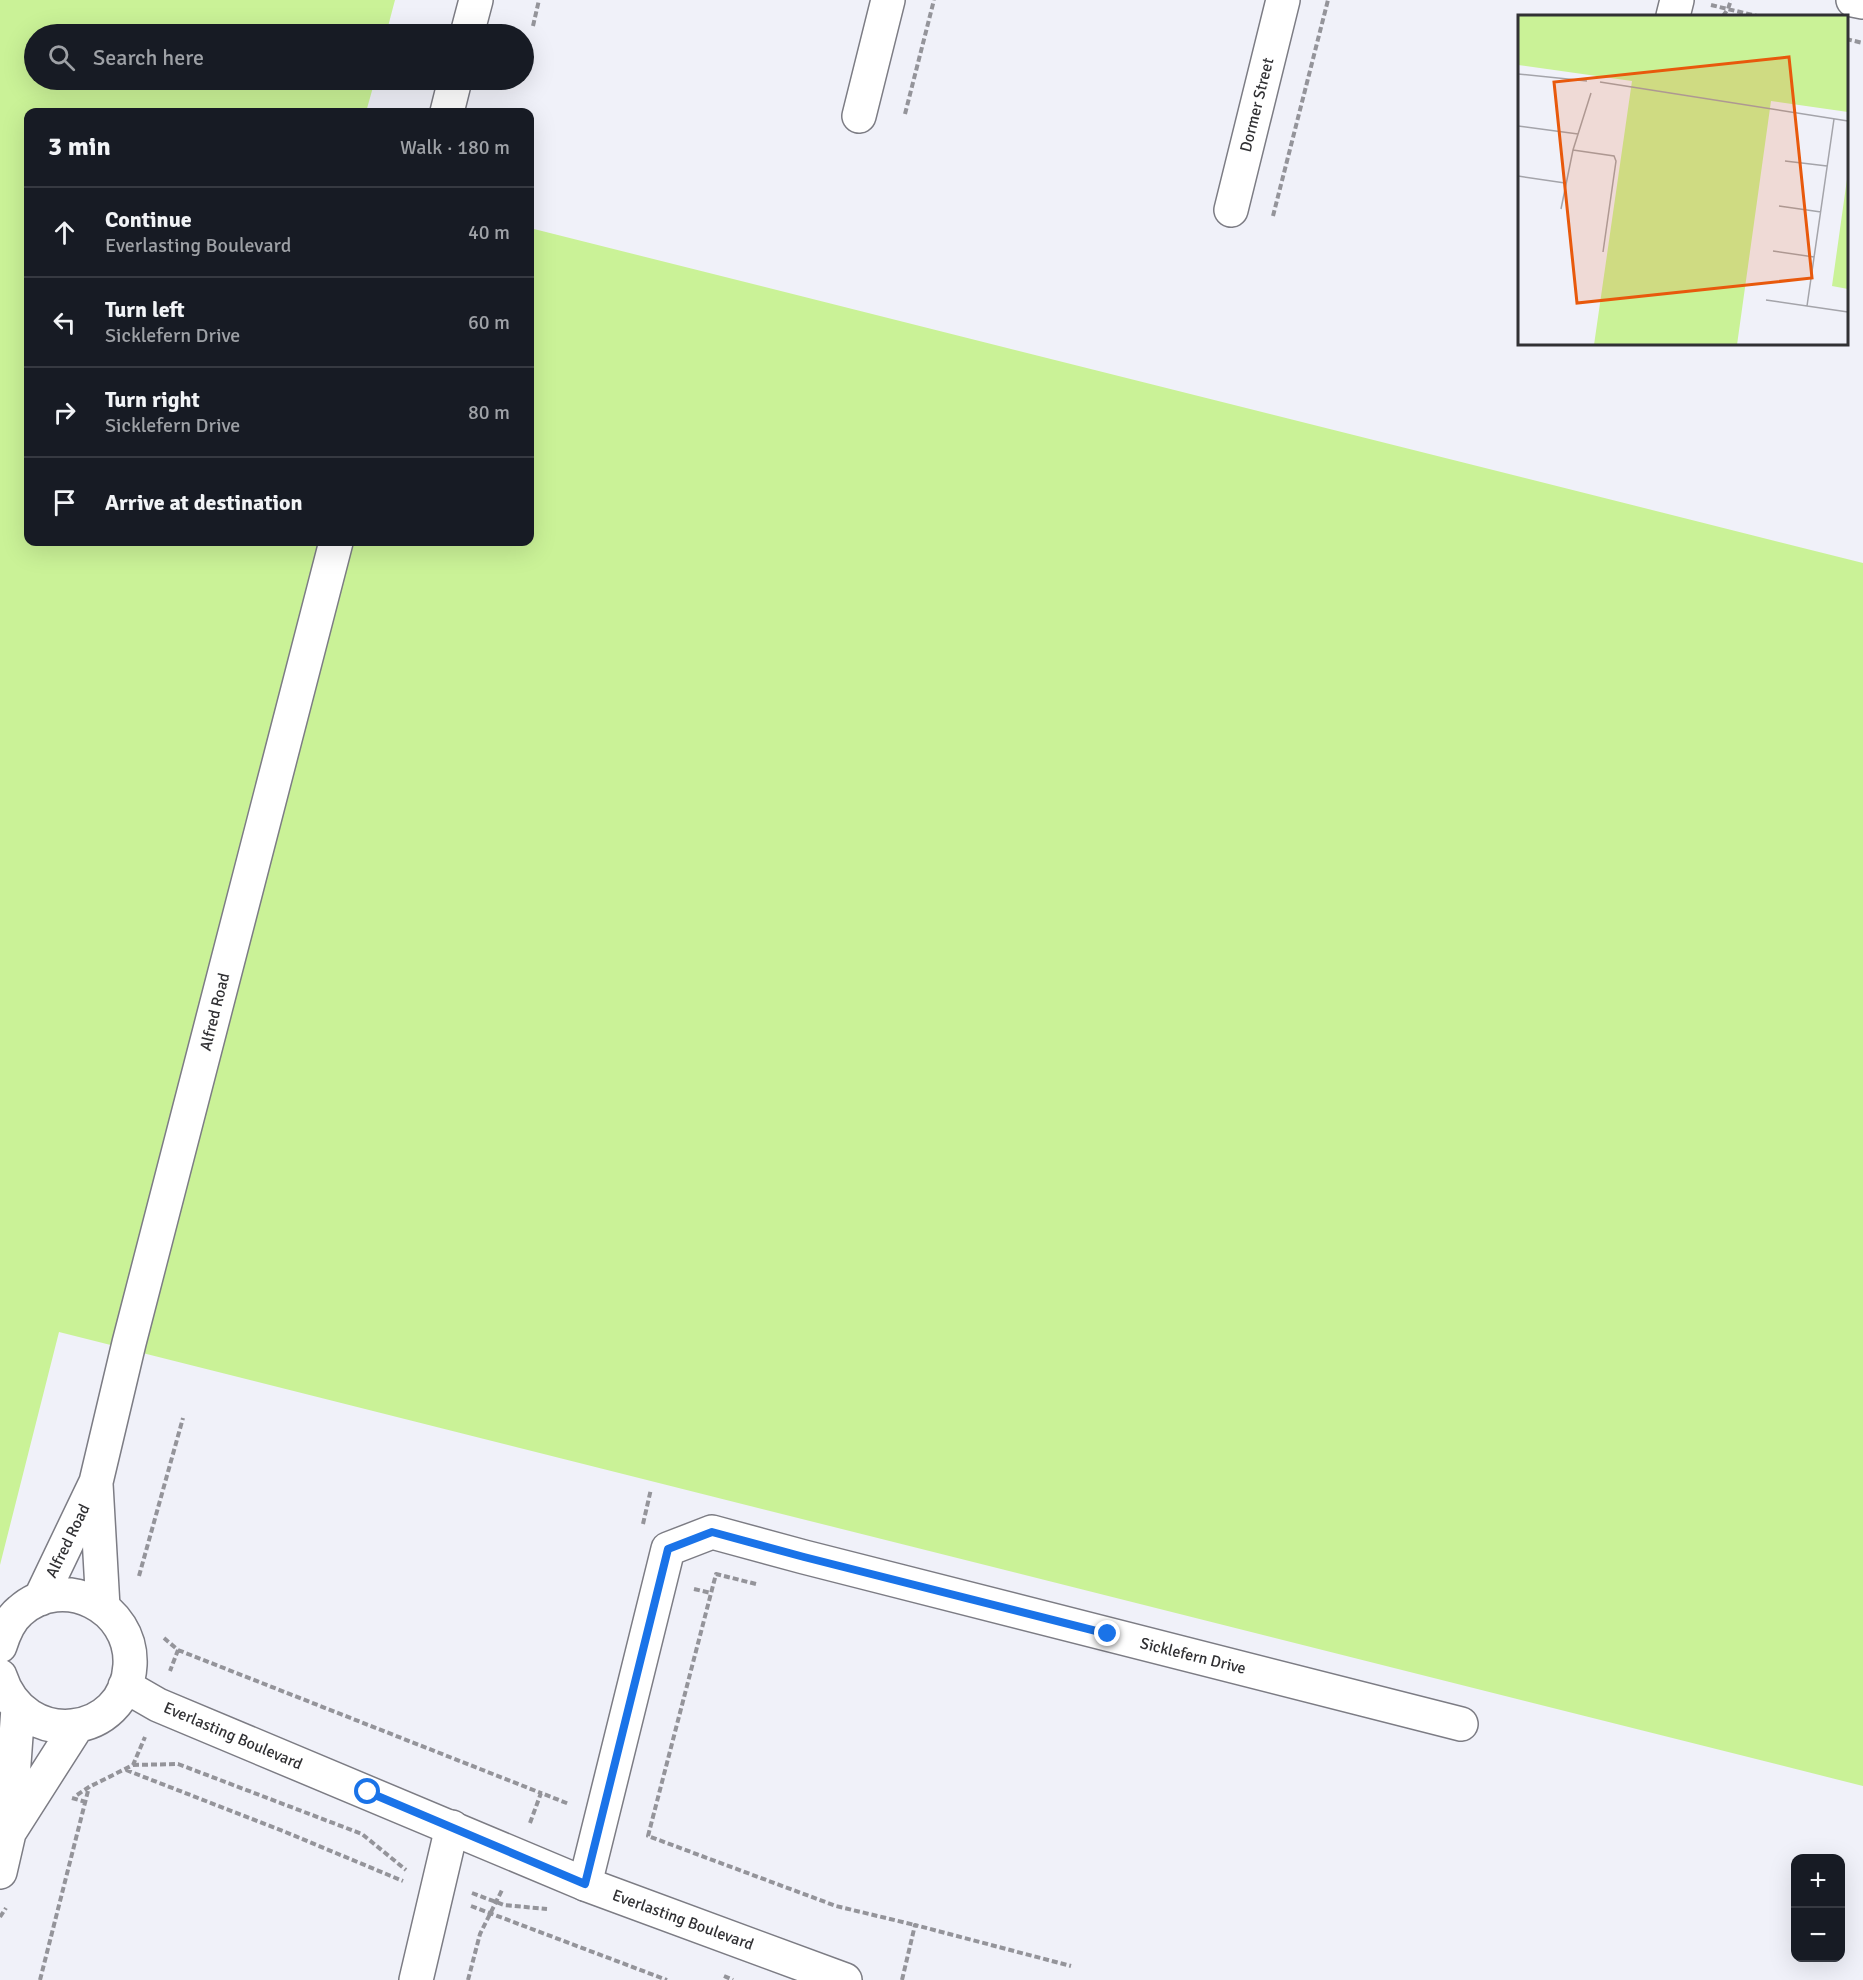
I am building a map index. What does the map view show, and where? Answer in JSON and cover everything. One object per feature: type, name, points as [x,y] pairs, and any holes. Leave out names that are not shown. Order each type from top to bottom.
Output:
[{"type":"street","points":[[470,24],[476,0]]},
{"type":"street","points":[[859,116],[888,0]]},
{"type":"street","name":"Dormer Street","points":[[1231,210],[1283,0]]},
{"type":"street","points":[[1672,15],[1677,0]]},
{"type":"street","points":[[1853,0],[1863,3]]},
{"type":"street","points":[[448,108],[452,90]]},
{"type":"street","name":"Alfred Road","points":[[40,1599],[96,1482],[129,1343],[335,546]]},
{"type":"street","name":"Alfred Road","points":[[96,1482],[103,1607]]},
{"type":"street","name":"Sicklefern Drive","points":[[585,1884],[668,1549],[712,1532],[1461,1724]]},
{"type":"street","points":[[0,1646],[6,1628],[20,1610],[40,1599],[61,1594],[83,1597],[103,1607],[119,1623],[128,1643],[130,1665],[125,1686],[114,1705],[97,1718],[77,1726],[56,1727],[35,1720],[18,1708],[4,1691],[0,1677]]},
{"type":"street","name":"Everlasting Boulevard","points":[[125,1686],[159,1705],[585,1884],[845,1980]]},
{"type":"street","points":[[0,1872],[9,1833],[18,1708]]},
{"type":"street","points":[[9,1833],[77,1726]]},
{"type":"street","points":[[416,1980],[452,1827]]},
{"type":"path","points":[[533,24],[539,0]]},
{"type":"path","points":[[905,114],[934,0]]},
{"type":"path","points":[[1274,216],[1328,0]]},
{"type":"path","points":[[1724,15],[1731,0]]},
{"type":"path","points":[[1709,5],[1753,15]]},
{"type":"path","points":[[1848,39],[1863,43]]},
{"type":"path","points":[[138,1578],[183,1418]]},
{"type":"path","points":[[759,1585],[716,1574],[648,1836],[836,1906],[1071,1966]]},
{"type":"path","points":[[178,1650],[541,1793]]},
{"type":"path","points":[[125,1769],[410,1884],[667,1980]]},
{"type":"path","points":[[40,1980],[89,1787]]},
{"type":"path","points":[[902,1980],[915,1925]]},
{"type":"green space","points":[[0,0],[395,0],[389,24],[24,24],[24,90],[372,90],[367,108],[24,108],[24,546],[534,546],[534,229],[1863,563],[1863,1786],[59,1332],[0,1565]]},
{"type":"route","points":[[368,1792],[585,1884],[668,1549],[712,1532],[1108,1634]]}]
